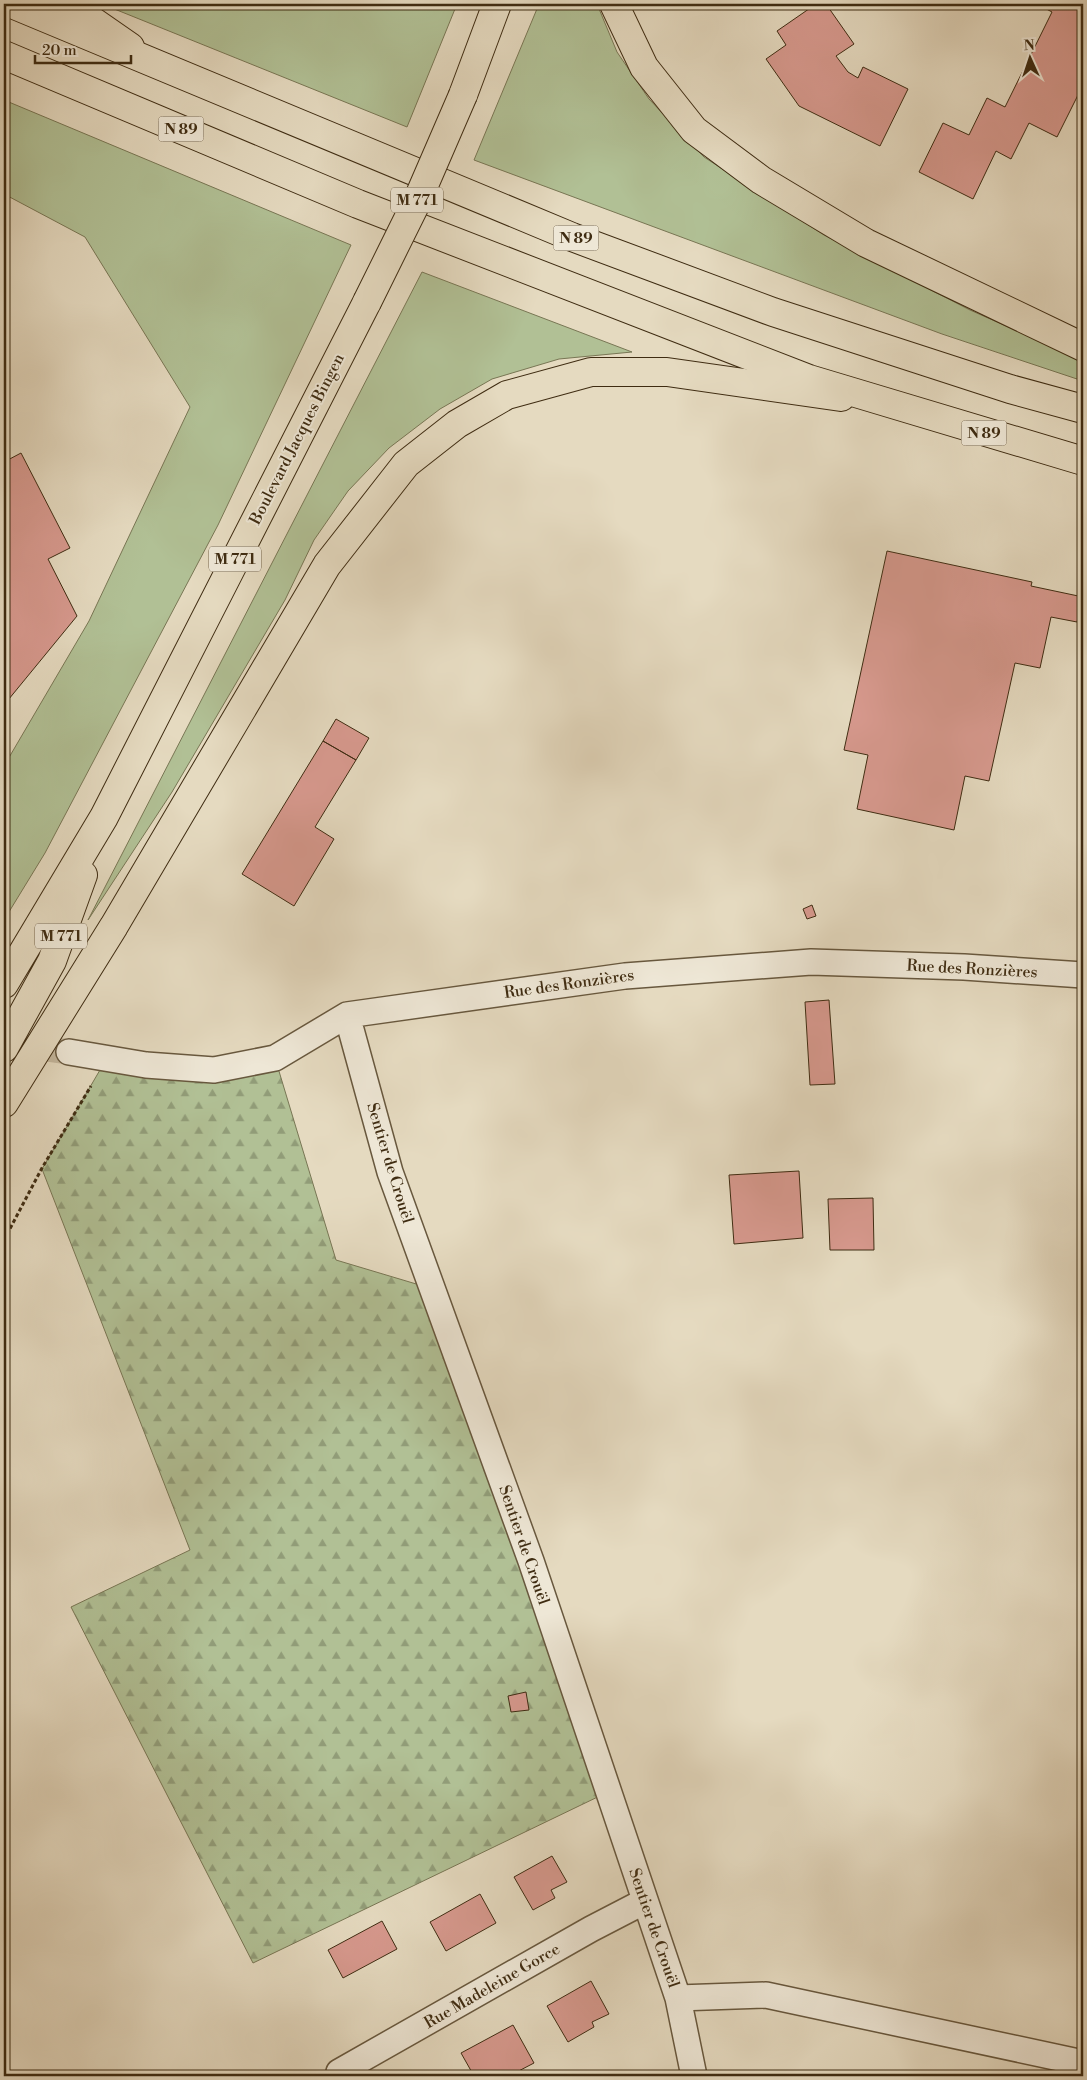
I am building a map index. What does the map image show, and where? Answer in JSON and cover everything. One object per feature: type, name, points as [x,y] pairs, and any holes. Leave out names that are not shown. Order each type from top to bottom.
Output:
[{"type":"highway","name":"N 89","points":[[12,4],[572,237],[764,309],[1010,389],[1083,409]]},
{"type":"highway","points":[[68,4],[152,62]]},
{"type":"highway","name":"Boulevard Jacques Bingen","points":[[4,984],[104,817],[367,302],[418,199],[463,95],[497,4]]},
{"type":"highway","points":[[614,4],[644,66],[694,130],[761,180],[866,243],[1083,347]]},
{"type":"highway","name":"N 89","points":[[4,55],[368,207],[799,375],[884,403],[1083,462]]},
{"type":"highway","points":[[4,1102],[114,926],[327,565],[406,464],[413,458],[457,424],[507,395],[592,372],[667,372],[884,403]]},
{"type":"highway","name":"Boulevard Jacques Bingen","points":[[4,1048],[52,961],[104,817]]},
{"type":"street","name":"Rue des Ronzières","points":[[69,1052],[146,1065],[214,1070],[275,1058],[347,1016],[625,976],[811,962],[964,967],[1083,975]]},
{"type":"street","name":"Sentier de Crouël","points":[[347,1016],[390,1172],[531,1561],[678,1998],[694,2076]]},
{"type":"street","name":"Rue Madeleine Gorce","points":[[339,2072],[591,1929],[645,1901]]},
{"type":"street","points":[[678,1998],[766,1995],[1083,2063]]},
{"type":"path","points":[[4,1240],[42,1168],[107,1058]]},
{"type":"green space","points":[[102,4],[457,4],[407,127]]},
{"type":"green space","points":[[539,4],[597,4],[617,52],[649,99],[704,157],[824,235],[970,310],[1083,360],[1083,381],[942,334],[474,160]]},
{"type":"green space","points":[[4,100],[351,245],[218,525],[45,853],[4,920],[4,766],[89,621],[190,407],[85,237],[4,194]]},
{"type":"green space","points":[[422,272],[632,352],[559,359],[492,379],[440,409],[389,448],[348,491],[314,540],[285,600],[172,792],[88,920]]},
{"type":"green space","points":[[107,1058],[275,1058],[336,1260],[433,1289],[608,1792],[253,1963],[71,1607],[190,1550],[42,1169]]},
{"type":"building","points":[[816,4],[826,4],[854,44],[836,56],[848,72],[858,78],[863,67],[908,89],[880,146],[799,106],[766,59],[786,45],[777,31]]},
{"type":"building","points":[[1040,4],[1083,4],[1083,85],[1057,137],[1029,123],[1011,159],[996,151],[973,199],[919,172],[943,123],[969,135],[987,98],[1005,107],[1052,12]]},
{"type":"building","points":[[21,453],[70,548],[48,559],[77,616],[4,705],[4,462]]},
{"type":"building","points":[[887,551],[1032,582],[1031,586],[1083,597],[1077,622],[1051,617],[1040,668],[1015,663],[989,781],[965,776],[954,830],[857,809],[868,755],[844,750]]},
{"type":"building","points":[[336,719],[369,738],[356,760],[323,741]]},
{"type":"building","points":[[323,741],[356,760],[315,827],[334,839],[294,906],[242,874]]},
{"type":"building","points":[[812,905],[816,916],[807,919],[803,909]]},
{"type":"building","points":[[829,1000],[835,1084],[810,1085],[805,1002]]},
{"type":"building","points":[[799,1171],[803,1238],[734,1244],[729,1175]]},
{"type":"building","points":[[873,1198],[874,1250],[830,1250],[828,1199]]},
{"type":"building","points":[[526,1692],[529,1710],[511,1712],[508,1696]]},
{"type":"building","points":[[552,1856],[567,1882],[551,1890],[555,1898],[533,1910],[514,1877]]},
{"type":"building","points":[[480,1894],[496,1923],[446,1951],[430,1922]]},
{"type":"building","points":[[382,1921],[397,1949],[343,1978],[328,1950]]},
{"type":"building","points":[[591,1981],[609,2014],[592,2022],[594,2027],[568,2042],[547,2006]]},
{"type":"building","points":[[513,2025],[534,2063],[509,2076],[474,2076],[461,2053]]},
{"type":"tunnel","points":[[4,1043],[69,1052]]}]
